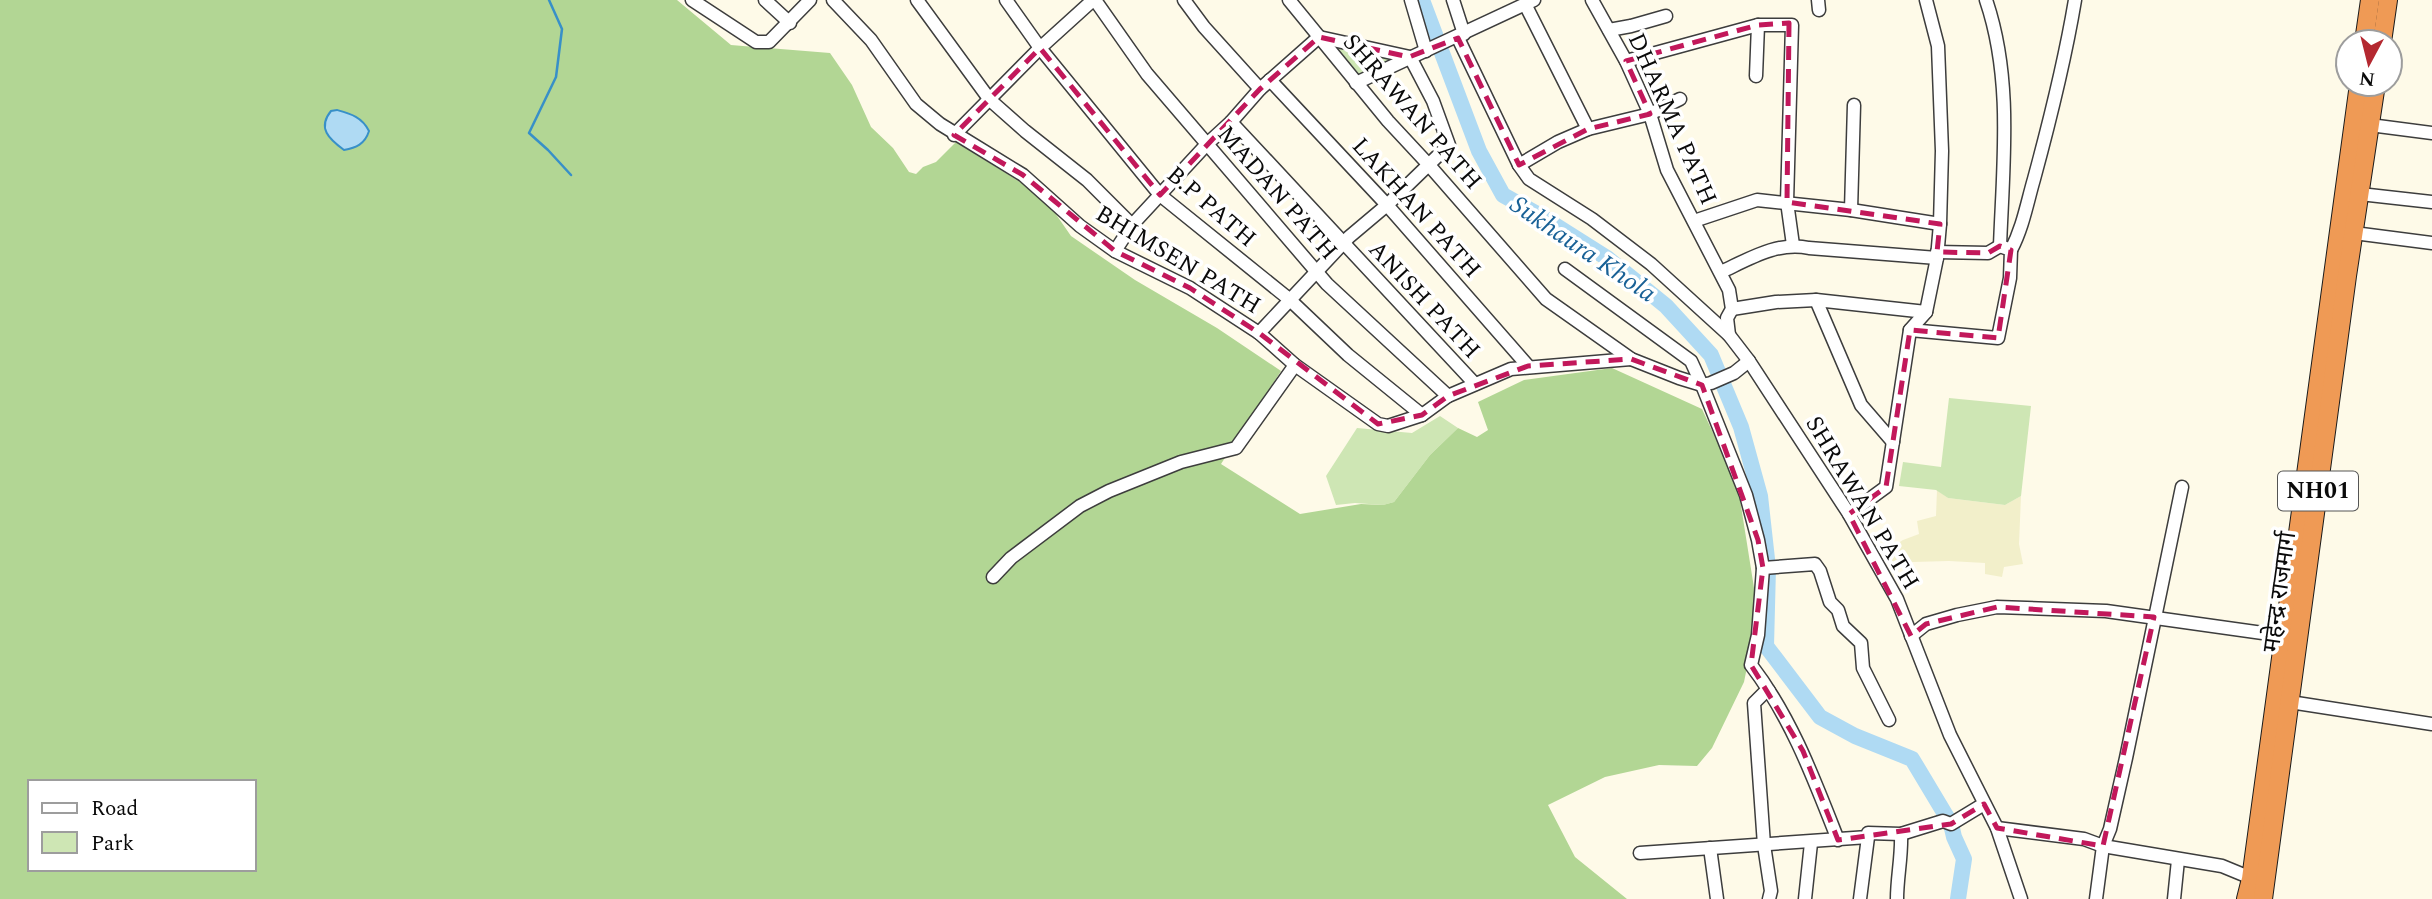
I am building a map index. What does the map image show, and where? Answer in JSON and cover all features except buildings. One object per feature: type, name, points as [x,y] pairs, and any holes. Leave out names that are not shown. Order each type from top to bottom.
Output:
[{"type":"highway","points":[[2370,28],[2382,2]]},
{"type":"highway","points":[[2382,2],[2382,28]]},
{"type":"highway","name":"NH01","points":[[2246,899],[2260,886],[2284,636],[2357,98]]},
{"type":"highway","name":"महेन्द्र राजमार्ग","points":[[2260,886],[2290,702],[2374,98]]},
{"type":"street","points":[[692,0],[756,42],[769,42],[810,0]]},
{"type":"street","points":[[765,0],[790,23]]},
{"type":"street","name":"BHIMSEN PATH","points":[[833,0],[872,40],[916,104],[954,135],[1023,175],[1080,226],[1115,251],[1190,288],[1259,333],[1295,365],[1378,424],[1388,426],[1422,415],[1448,396],[1511,369],[1631,359]]},
{"type":"street","points":[[917,0],[990,100],[1087,180],[1132,225]]},
{"type":"street","name":"B.P PATH","points":[[1006,0],[1040,48],[1160,195],[1289,299],[1343,350],[1422,415]]},
{"type":"street","points":[[954,135],[1040,48],[1094,0]]},
{"type":"street","name":"MADAN PATH","points":[[1094,0],[1147,74],[1327,284],[1448,396]]},
{"type":"street","points":[[1184,0],[1204,27],[1259,89]]},
{"type":"street","name":"SHRAWAN PATH","points":[[1289,0],[1388,121],[1546,299],[1631,359],[1679,378],[1706,384]]},
{"type":"street","points":[[1411,0],[1426,51]]},
{"type":"street","name":"SHRAWAN PATH","points":[[1453,0],[1458,37],[1519,165],[1529,180],[1592,219],[1651,264],[1728,335],[1749,362],[1849,514],[1897,599],[1950,735],[1997,828],[2021,899]]},
{"type":"street","name":"DHARMA PATH","points":[[1592,0],[1626,61],[1650,114],[1667,170],[1729,290],[1732,309],[1727,318],[1728,335]]},
{"type":"street","points":[[1849,514],[1886,487],[1910,330],[1926,312],[1937,255],[1942,151],[1938,46],[1926,0]]},
{"type":"street","points":[[1910,330],[1998,338],[2010,278],[2006,248],[2004,72],[1986,0]]},
{"type":"street","points":[[1721,272],[1762,254],[1793,245],[1937,255],[1988,253],[2006,248],[2021,232],[2064,59],[2075,0]]},
{"type":"street","points":[[1356,83],[1530,2],[1588,129]]},
{"type":"street","points":[[1609,30],[1665,16]]},
{"type":"street","points":[[1626,61],[1758,25],[1792,25],[1787,202],[1793,245]]},
{"type":"street","points":[[1756,76],[1758,25]]},
{"type":"street","points":[[1115,251],[1132,225],[1259,89],[1319,37],[1410,57]]},
{"type":"street","points":[[1259,333],[1343,244],[1449,145],[1433,101],[1410,57]]},
{"type":"street","name":"LAKHAN PATH","points":[[1270,80],[1387,205],[1528,366]]},
{"type":"street","points":[[1519,165],[1558,142],[1588,129],[1650,114],[1680,99]]},
{"type":"street","points":[[1851,210],[1853,105]]},
{"type":"street","name":"ANISH PATH","points":[[1231,122],[1475,384]]},
{"type":"street","points":[[2370,125],[2432,133]]},
{"type":"street","points":[[2360,194],[2432,202]]},
{"type":"street","points":[[1694,221],[1757,200],[1851,210],[1940,224]]},
{"type":"street","points":[[2354,233],[2432,243]]},
{"type":"street","points":[[1565,269],[1691,360],[1706,384],[1746,495],[1763,568],[1758,635],[1751,665],[1804,751],[1838,840]]},
{"type":"street","points":[[1732,309],[1776,302],[1816,300],[1926,312]]},
{"type":"street","points":[[1816,300],[1861,405],[1893,442]]},
{"type":"street","points":[[1706,384],[1734,373],[1749,362]]},
{"type":"street","points":[[993,577],[1011,558],[1080,506],[1181,461],[1236,448],[1295,365]]},
{"type":"street","points":[[2096,899],[2103,846],[2110,829],[2126,758],[2182,486]]},
{"type":"street","points":[[1763,568],[1815,564],[1843,626],[1861,643],[1863,668],[1889,720]]},
{"type":"street","points":[[1911,636],[1926,624],[1997,607],[2106,611],[2284,636]]},
{"type":"street","points":[[1769,691],[1755,703],[1764,845],[1771,891],[1769,899]]},
{"type":"street","points":[[2290,702],[2432,724]]},
{"type":"street","points":[[1860,899],[1868,833],[1901,834],[1943,821],[1951,824],[1984,804]]},
{"type":"street","points":[[1997,828],[2084,839],[2103,846],[2222,866],[2260,886]]},
{"type":"street","points":[[1897,899],[1897,878],[1902,855],[1901,834]]},
{"type":"street","points":[[1640,853],[1868,837]]},
{"type":"street","points":[[1805,899],[1811,842]]},
{"type":"street","points":[[1710,848],[1717,899]]},
{"type":"street","points":[[2174,899],[2178,860]]},
{"type":"highlighted area","points":[[1789,23],[1787,202],[1940,224],[1937,252],[1988,253],[2000,246],[2011,250],[1998,338],[1910,330],[1886,487],[1849,514],[1911,636],[1926,624],[1997,607],[2154,617],[2103,846],[1997,828],[1984,804],[1951,824],[1838,840],[1803,751],[1751,665],[1763,568],[1758,540],[1702,385],[1631,359],[1528,366],[1448,396],[1422,415],[1378,424],[1259,333],[1190,288],[1115,251],[1023,175],[954,135],[1040,48],[1160,195],[1260,89],[1319,37],[1409,57],[1458,38],[1519,165],[1588,129],[1650,114],[1626,61],[1758,25]]},
{"type":"shaded area","points":[[1937,490],[1948,498],[2005,505],[2021,496],[2019,544],[2023,564],[2004,567],[2002,577],[1985,574],[1985,563],[1949,561],[1891,565],[1886,551],[1919,534],[1917,521],[1936,516]]},
{"type":"green space","points":[[0,0],[677,0],[731,45],[830,53],[852,85],[871,127],[893,148],[909,172],[916,174],[923,167],[936,162],[956,142],[1044,197],[1071,236],[1135,280],[1217,328],[1281,371],[1221,464],[1300,514],[1361,504],[1383,505],[1394,502],[1430,455],[1458,428],[1477,437],[1488,430],[1478,402],[1524,380],[1612,368],[1702,409],[1738,487],[1758,613],[1744,682],[1712,748],[1697,766],[1659,765],[1605,777],[1548,805],[1575,857],[1627,899],[0,899]]},
{"type":"green space","points":[[1319,37],[1414,55],[1356,83]]},
{"type":"green space","points":[[1949,398],[2031,406],[2021,496],[2005,505],[1948,498],[1936,490],[1899,486],[1903,462],[1941,467]]},
{"type":"green space","points":[[1440,416],[1458,428],[1430,455],[1394,502],[1383,505],[1336,505],[1326,476],[1357,428],[1412,433]]},
{"type":"water","points":[[337,110],[356,117],[366,126],[369,131],[360,145],[344,150],[327,133],[327,117],[331,111]]},
{"type":"waterway","points":[[549,0],[562,29],[556,77],[529,133],[571,175]]},
{"type":"waterway","name":"Sukhaura Khola","points":[[1422,0],[1479,151],[1503,195],[1607,258],[1666,306],[1711,355],[1741,427],[1760,496],[1768,568],[1766,646],[1820,717],[1855,736],[1912,759],[1951,824],[1964,859],[1958,899]]}]
